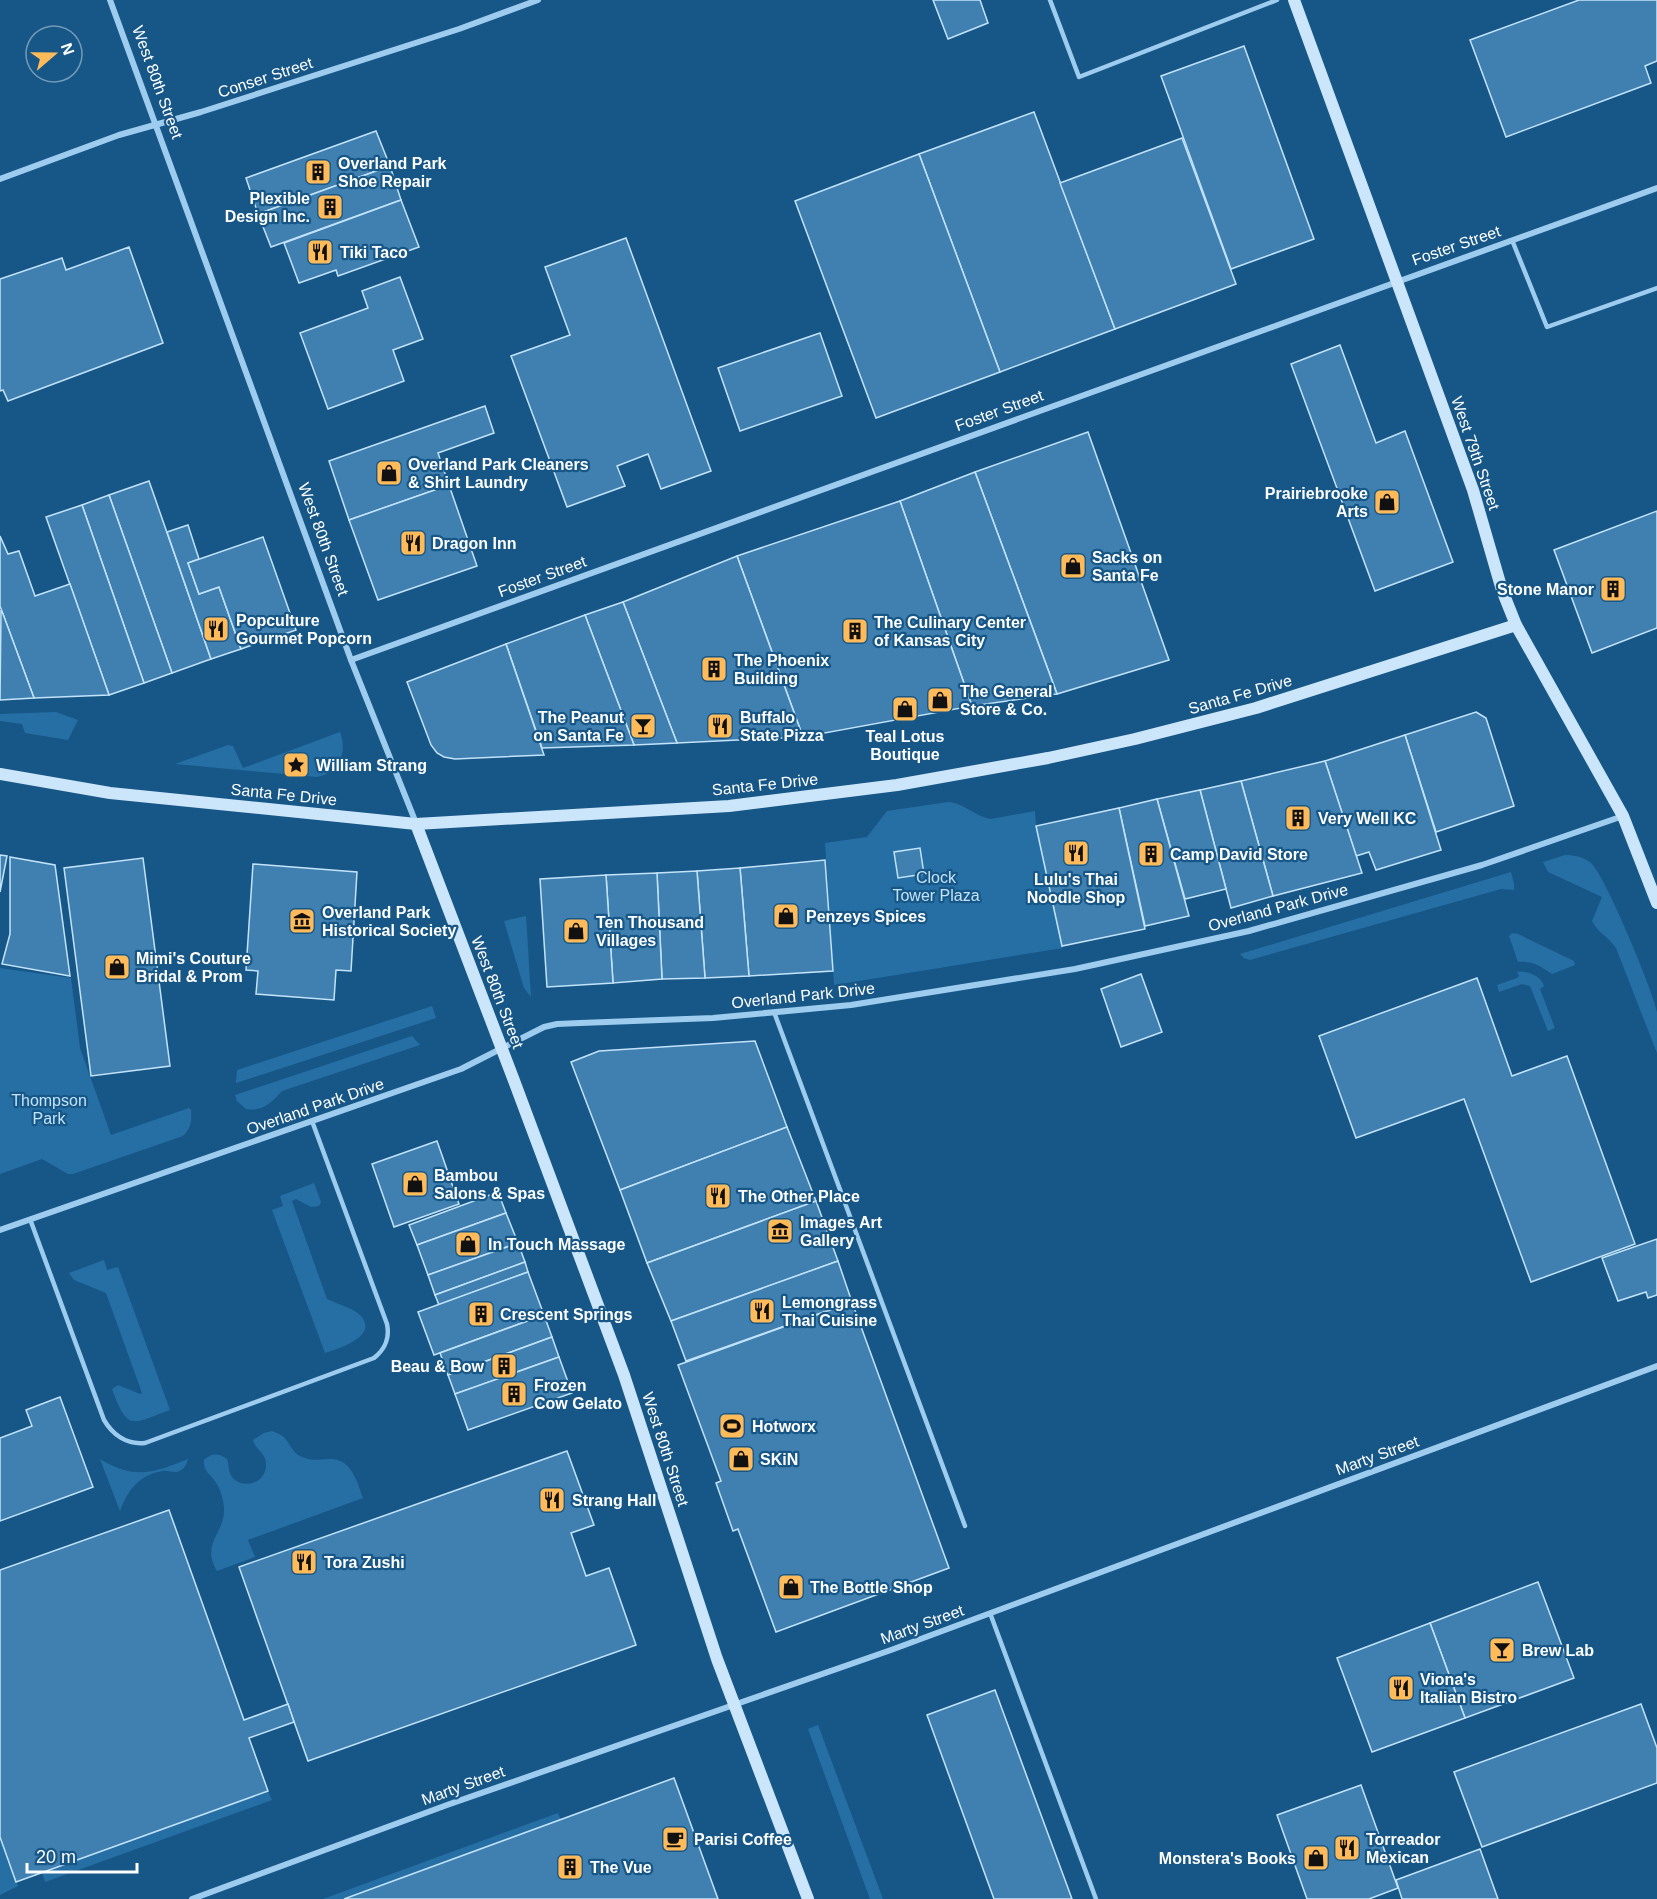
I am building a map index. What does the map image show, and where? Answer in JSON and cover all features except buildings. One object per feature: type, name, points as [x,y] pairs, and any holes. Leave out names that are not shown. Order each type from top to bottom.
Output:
[{"type":"main road","name":"West 79th Street","points":[[1294,0],[1473,490],[1502,590],[1516,625],[1623,816],[1657,903]]},
{"type":"main road","name":"Santa Fe Drive","points":[[0,774],[110,794],[416,824],[729,806],[897,785],[1048,758],[1135,739],[1257,708],[1516,625]]},
{"type":"main road","name":"West 80th Street","points":[[416,824],[624,1375],[717,1659],[807,1899]]},
{"type":"street","name":"West 80th Street","points":[[110,0],[351,660],[416,824]]},
{"type":"street","name":"Conser Street","points":[[0,179],[119,135],[459,29],[538,0]]},
{"type":"street","name":"Foster Street","points":[[351,660],[1657,188]]},
{"type":"street","name":"Overland Park Drive","points":[[0,1230],[461,1069],[544,1028],[557,1024],[713,1018],[851,1005],[1075,969],[1249,931],[1482,865],[1623,816]]},
{"type":"street","name":"Marty Street","points":[[192,1899],[447,1805],[891,1650],[1657,1366]]},
{"type":"lane","points":[[1050,0],[1079,77],[1277,0]]},
{"type":"lane","points":[[1512,240],[1546,327],[1657,288]]},
{"type":"lane","points":[[774,1012],[965,1526]]},
{"type":"lane","points":[[30,1219],[104,1420],[109,1429],[126,1441],[137,1444],[145,1443],[374,1358],[384,1347],[389,1332],[387,1324],[312,1121]]},
{"type":"lane","points":[[990,1613],[1096,1899]]},
{"type":"green space","points":[[56,712],[78,720],[68,740],[25,733],[22,724],[0,721],[0,714]]},
{"type":"green space","points":[[340,732],[343,747],[340,760],[331,771],[317,777],[175,764],[228,745],[233,746],[243,768]]},
{"type":"green space","name":"Clock Tower Plaza","points":[[948,802],[991,819],[1035,811],[1036,826],[1063,948],[834,985],[825,843],[867,837],[887,811]]},
{"type":"green space","points":[[1565,855],[1579,857],[1591,863],[1607,888],[1654,1000],[1657,1012],[1657,1053],[1616,948],[1592,921],[1602,897],[1548,872],[1543,862]]},
{"type":"green space","points":[[1511,872],[1514,890],[1501,889],[1250,960],[1240,954]]},
{"type":"green space","points":[[526,916],[531,997],[524,988],[504,921]]},
{"type":"green space","points":[[1512,933],[1574,961],[1575,965],[1552,974],[1532,963],[1518,962],[1509,936]]},
{"type":"green space","name":"Thompson Park","points":[[0,968],[71,978],[80,1048],[111,1135],[189,1108],[191,1121],[186,1133],[73,1174],[68,1174],[42,1159],[0,1174]]},
{"type":"green space","points":[[1517,972],[1533,974],[1540,979],[1544,986],[1540,989],[1555,1028],[1548,1031],[1530,986],[1522,984],[1499,992],[1497,985],[1517,978],[1519,976]]},
{"type":"green space","points":[[432,1006],[436,1018],[236,1083],[237,1070]]},
{"type":"green space","points":[[412,1036],[420,1045],[282,1091],[262,1108],[246,1109],[237,1101],[235,1095]]},
{"type":"green space","points":[[314,1183],[321,1202],[319,1206],[311,1207],[296,1199],[292,1201],[327,1299],[354,1311],[365,1323],[365,1330],[361,1336],[325,1353],[272,1210],[283,1206],[280,1196]]},
{"type":"green space","points":[[104,1260],[107,1270],[118,1267],[170,1410],[139,1421],[127,1418],[117,1403],[112,1389],[118,1385],[142,1393],[106,1293],[74,1280],[69,1273]]},
{"type":"green space","points":[[272,1431],[283,1436],[300,1456],[311,1459],[336,1459],[348,1466],[363,1498],[248,1540],[255,1557],[217,1571],[211,1553],[224,1516],[224,1507],[220,1489],[205,1469],[204,1460],[212,1455],[221,1456],[227,1459],[231,1475],[237,1481],[248,1484],[259,1480],[263,1476],[266,1464],[253,1440]]},
{"type":"green space","points":[[100,1459],[123,1470],[144,1472],[165,1468],[188,1459],[181,1471],[162,1471],[140,1480],[126,1497],[120,1511]]},
{"type":"green space","points":[[818,1725],[883,1899],[870,1899],[808,1729]]},
{"type":"green space","points":[[268,1791],[272,1800],[45,1882],[42,1872]]},
{"type":"green space","points":[[558,1813],[561,1820],[344,1899],[323,1899]]},
{"type":"green space","points":[[0,1837],[18,1886],[0,1895]]},
{"type":"place","name":"Overland Park Shoe Repair","points":[[318,172]]},
{"type":"place","name":"Plexible Design Inc.","points":[[330,207]]},
{"type":"place","name":"Tiki Taco","points":[[320,252]]},
{"type":"place","name":"Overland Park Cleaners & Shirt Laundry","points":[[389,473]]},
{"type":"place","name":"Prairiebrooke Arts","points":[[1387,502]]},
{"type":"place","name":"Dragon Inn","points":[[413,543]]},
{"type":"place","name":"Sacks on Santa Fe","points":[[1073,566]]},
{"type":"place","name":"Stone Manor","points":[[1613,589]]},
{"type":"place","name":"Popculture Gourmet Popcorn","points":[[216,629]]},
{"type":"place","name":"The Culinary Center of Kansas City","points":[[855,631]]},
{"type":"place","name":"The Phoenix Building","points":[[714,669]]},
{"type":"place","name":"The General Store & Co.","points":[[940,700]]},
{"type":"place","name":"Teal Lotus Boutique","points":[[905,709]]},
{"type":"place","name":"The Peanut on Santa Fe","points":[[643,726]]},
{"type":"place","name":"Buffalo State Pizza","points":[[720,726]]},
{"type":"place","name":"William Strang","points":[[296,765]]},
{"type":"place","name":"Very Well KC","points":[[1298,818]]},
{"type":"place","name":"Lulu's Thai Noodle Shop","points":[[1076,853]]},
{"type":"place","name":"Camp David Store","points":[[1151,854]]},
{"type":"place","name":"Penzeys Spices","points":[[786,916]]},
{"type":"place","name":"Overland Park Historical Society","points":[[302,921]]},
{"type":"place","name":"Ten Thousand Villages","points":[[576,931]]},
{"type":"place","name":"Mimi's Couture Bridal & Prom","points":[[117,967]]},
{"type":"place","name":"Bambou Salons & Spas","points":[[415,1184]]},
{"type":"place","name":"The Other Place","points":[[718,1196]]},
{"type":"place","name":"Images Art Gallery","points":[[780,1231]]},
{"type":"place","name":"In Touch Massage","points":[[468,1244]]},
{"type":"place","name":"Lemongrass Thai Cuisine","points":[[762,1311]]},
{"type":"place","name":"Crescent Springs","points":[[481,1314]]},
{"type":"place","name":"Beau & Bow","points":[[504,1366]]},
{"type":"place","name":"Frozen Cow Gelato","points":[[514,1394]]},
{"type":"place","name":"Hotworx","points":[[732,1426]]},
{"type":"place","name":"SKiN","points":[[741,1459]]},
{"type":"place","name":"Strang Hall","points":[[552,1500]]},
{"type":"place","name":"Tora Zushi","points":[[304,1562]]},
{"type":"place","name":"The Bottle Shop","points":[[791,1587]]},
{"type":"place","name":"Brew Lab","points":[[1502,1650]]},
{"type":"place","name":"Viona's Italian Bistro","points":[[1401,1688]]},
{"type":"place","name":"Parisi Coffee","points":[[675,1839]]},
{"type":"place","name":"Torreador Mexican","points":[[1347,1848]]},
{"type":"place","name":"Monstera's Books","points":[[1316,1858]]},
{"type":"place","name":"The Vue","points":[[570,1867]]}]
